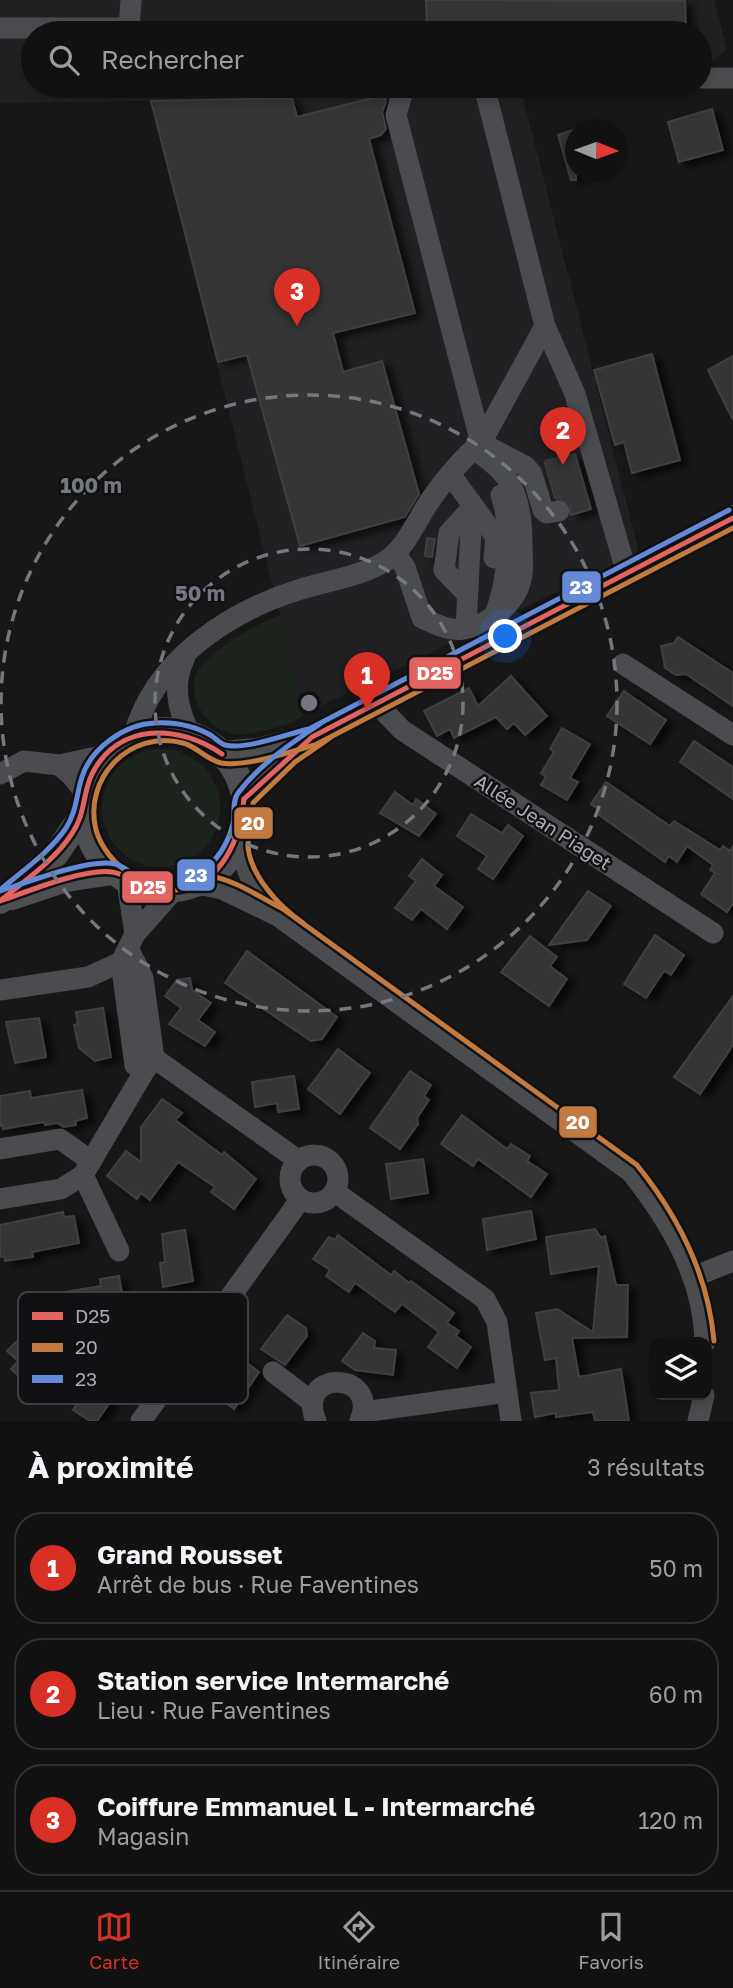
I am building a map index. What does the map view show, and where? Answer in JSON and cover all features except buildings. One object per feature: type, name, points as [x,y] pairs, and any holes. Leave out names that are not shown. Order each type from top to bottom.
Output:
[{"type":"main road","points":[[222,754],[257,751],[312,737],[733,518]]},
{"type":"main road","points":[[0,901],[55,854],[85,803],[93,773],[106,755],[134,735],[162,730],[190,734],[222,754],[237,775],[244,799],[245,822],[238,845],[221,868],[185,888],[149,890],[120,877],[97,855],[88,835],[85,803]]},
{"type":"main road","points":[[244,799],[289,755],[312,737]]},
{"type":"main road","points":[[0,901],[66,879],[120,877]]},
{"type":"street","points":[[130,21],[131,0]]},
{"type":"street","points":[[0,28],[21,28]]},
{"type":"street","points":[[712,78],[733,78]]},
{"type":"street","points":[[395,553],[405,567],[422,618],[440,626],[466,628],[491,617],[504,576],[507,514],[500,492],[473,450],[396,115],[401,98]]},
{"type":"street","points":[[487,98],[545,326],[575,394],[591,480],[627,574]]},
{"type":"street","points":[[134,735],[158,683],[223,624],[249,608],[386,562],[450,474],[473,450],[545,326]]},
{"type":"street","points":[[473,450],[517,459],[546,489]]},
{"type":"street","points":[[450,474],[472,508],[496,537],[491,617]]},
{"type":"street","points":[[466,628],[472,508]]},
{"type":"street","points":[[186,655],[176,684],[181,717],[190,734]]},
{"type":"street","points":[[623,663],[733,735]]},
{"type":"street","name":"Allée Jean Piaget","points":[[378,705],[402,730],[713,933]]},
{"type":"street","points":[[0,774],[24,761],[59,765],[106,755]]},
{"type":"street","points":[[59,765],[72,776],[85,803]]},
{"type":"street","points":[[238,845],[251,879],[278,916]]},
{"type":"street","points":[[120,877],[128,948],[135,1065],[150,1064],[298,1160]]},
{"type":"street","points":[[0,989],[88,977],[128,948],[185,888],[222,889],[278,916],[631,1172],[656,1204],[677,1239],[693,1277],[704,1337]]},
{"type":"street","points":[[0,1199],[61,1189],[87,1168],[150,1064]]},
{"type":"street","points":[[0,1149],[61,1139],[87,1168],[118,1251]]},
{"type":"street","points":[[314,1154],[326,1158],[335,1167],[339,1180],[335,1192],[326,1201],[314,1204],[300,1200],[293,1192],[289,1177],[298,1160],[314,1154]]},
{"type":"street","points":[[335,1192],[485,1299],[497,1322],[511,1421]]},
{"type":"street","points":[[234,1292],[300,1200]]},
{"type":"street","points":[[693,1277],[733,1261]]},
{"type":"street","points":[[273,1372],[314,1412]]},
{"type":"street","points":[[314,1412],[320,1388],[327,1383],[347,1383],[360,1394],[362,1416],[507,1392]]},
{"type":"street","points":[[698,1421],[703,1400]]},
{"type":"street","points":[[141,1421],[153,1404]]},
{"type":"shaded area","points":[[0,0],[714,0],[727,49],[712,61],[712,21],[21,21],[21,98],[523,98],[639,552],[305,714],[151,101],[0,103]]},
{"type":"shaded area","points":[[281,615],[305,714],[287,724],[254,733],[238,734],[217,727],[203,713],[195,696],[195,677],[200,668],[219,649],[246,631]]},
{"type":"shaded area","points":[[161,749],[183,754],[203,766],[215,786],[220,808],[215,830],[203,850],[183,862],[161,867],[139,862],[119,850],[107,830],[102,808],[107,786],[119,766],[139,754]]},
{"type":"tunnel","points":[[547,470],[578,462]]},
{"type":"tunnel","points":[[555,497],[586,489]]},
{"type":"transit line","name":"23","points":[[0,890],[44,853],[66,828],[86,766],[101,747],[121,733],[144,724],[177,724],[192,727],[223,744],[234,746],[309,729],[729,510]]},
{"type":"transit line","name":"D25","points":[[244,799],[312,737],[733,518]]},
{"type":"transit line","name":"20","points":[[714,1341],[705,1293],[689,1247],[666,1205],[637,1165],[283,909],[219,878],[199,876],[154,881],[126,871],[114,861],[101,843],[96,830],[94,811],[97,792],[104,776],[115,762],[145,743],[183,743],[216,761],[231,764],[268,758],[315,745],[733,528]]},
{"type":"transit line","name":"23","points":[[0,891],[57,872],[104,863],[118,865],[138,876],[154,880],[170,882],[194,876],[212,863],[225,845],[233,824],[236,796],[246,783],[276,755],[320,724]]},
{"type":"transit line","name":"D25","points":[[0,901],[64,845],[79,820],[92,774],[118,744],[151,733],[170,734],[188,737],[222,754]]},
{"type":"transit line","name":"20","points":[[303,923],[276,900],[261,880],[250,858],[248,844],[254,822],[253,803],[295,762],[330,738]]},
{"type":"transit line","name":"D25","points":[[3,900],[87,873],[118,873],[161,890],[180,889],[197,884],[222,864],[230,850],[237,834],[244,799]]},
{"type":"place","name":"Coiffure Emmanuel L - Intermarché","points":[[297,326]]},
{"type":"place","name":"Station service Intermarché","points":[[563,465]]},
{"type":"place","name":"Grand Rousset","points":[[367,710]]}]
